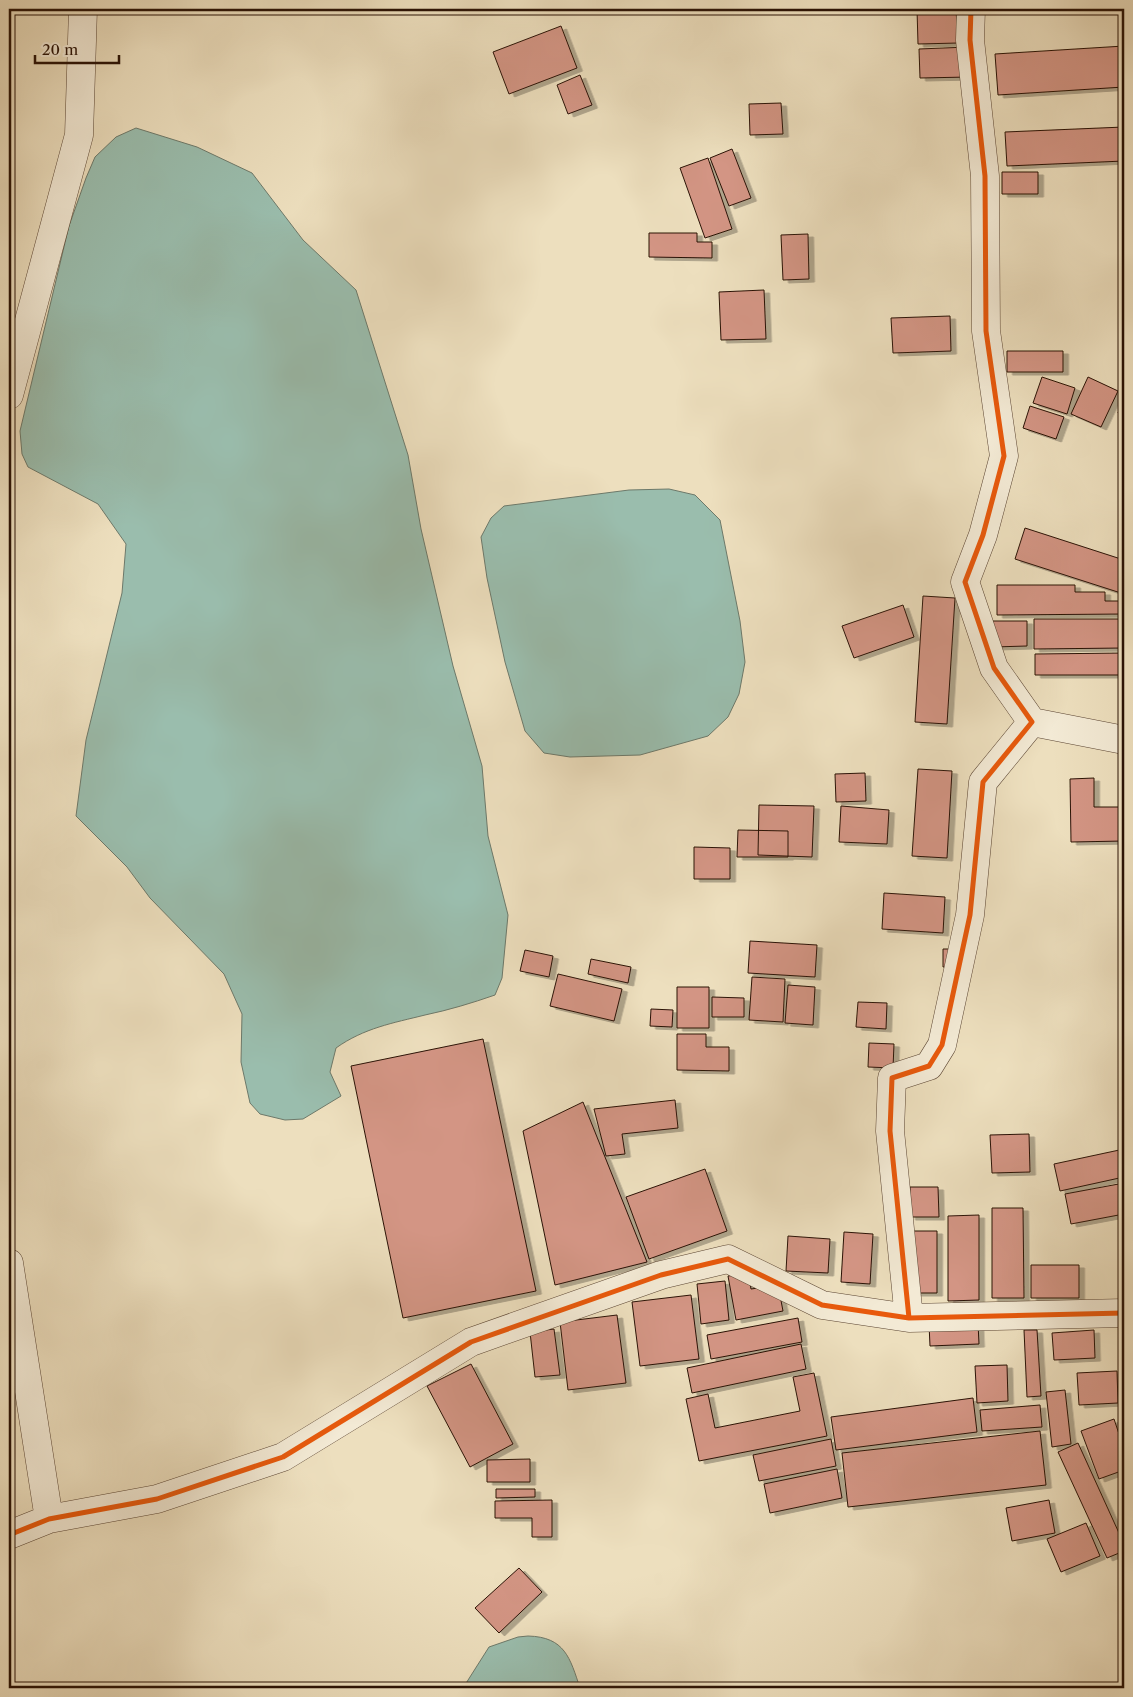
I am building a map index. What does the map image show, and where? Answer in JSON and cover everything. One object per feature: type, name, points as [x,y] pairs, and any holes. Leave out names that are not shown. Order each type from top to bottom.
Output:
[{"type":"street","points":[[9,395],[78,135],[83,9]]},
{"type":"street","points":[[971,9],[970,40],[985,176],[986,330],[1004,456],[983,535],[965,582],[994,668],[1032,722],[1124,740]]},
{"type":"street","points":[[909,1318],[890,1131],[892,1078],[929,1066],[942,1045],[970,915],[983,782],[1032,722]]},
{"type":"street","points":[[9,1535],[49,1519],[157,1499],[283,1457],[471,1342],[661,1275],[728,1259],[822,1305],[909,1318],[1124,1313]]},
{"type":"street","points":[[9,1263],[49,1519]]},
{"type":"shaded area","points":[[136,128],[197,147],[252,173],[303,240],[356,290],[408,455],[421,529],[453,666],[482,766],[488,836],[508,915],[502,978],[495,995],[452,1009],[379,1027],[357,1036],[336,1048],[330,1072],[341,1096],[303,1119],[285,1120],[260,1114],[250,1103],[241,1062],[242,1014],[224,974],[150,898],[127,867],[76,816],[86,740],[122,593],[126,544],[98,504],[28,467],[22,454],[20,431],[69,226],[86,178],[95,157],[116,137]]},
{"type":"shaded area","points":[[669,489],[695,495],[720,520],[740,621],[745,662],[739,694],[728,717],[708,736],[640,755],[570,757],[544,753],[525,731],[505,662],[487,578],[481,537],[491,518],[504,506],[629,490]]},
{"type":"shaded area","points":[[528,1636],[550,1640],[564,1651],[573,1667],[580,1688],[463,1688],[489,1647],[518,1637]]},
{"type":"building","points":[[917,9],[956,9],[958,43],[918,44]]},
{"type":"building","points":[[561,26],[577,68],[509,94],[493,52]]},
{"type":"building","points":[[1124,46],[1124,87],[998,95],[995,54]]},
{"type":"building","points":[[968,47],[969,77],[920,78],[919,49]]},
{"type":"building","points":[[580,75],[592,105],[568,114],[557,85]]},
{"type":"building","points":[[781,103],[783,134],[750,135],[749,104]]},
{"type":"building","points":[[1124,127],[1124,161],[1007,166],[1005,132]]},
{"type":"building","points":[[732,149],[751,198],[729,206],[710,158]]},
{"type":"building","points":[[708,158],[732,229],[705,238],[680,168]]},
{"type":"building","points":[[1002,172],[1038,172],[1038,194],[1002,194]]},
{"type":"building","points":[[649,233],[697,233],[697,242],[712,242],[712,258],[649,257]]},
{"type":"building","points":[[808,234],[809,279],[783,280],[781,235]]},
{"type":"building","points":[[764,290],[766,339],[721,340],[719,292]]},
{"type":"building","points":[[950,316],[951,351],[893,353],[891,318]]},
{"type":"building","points":[[1007,351],[1063,351],[1063,372],[1007,372]]},
{"type":"building","points":[[1042,377],[1075,388],[1067,414],[1033,403]]},
{"type":"building","points":[[1088,377],[1118,391],[1101,427],[1071,414]]},
{"type":"building","points":[[1124,395],[1124,415],[1118,413]]},
{"type":"building","points":[[1030,406],[1064,417],[1056,439],[1023,428]]},
{"type":"building","points":[[1025,528],[1124,560],[1124,594],[1015,559]]},
{"type":"building","points":[[997,585],[1075,585],[1075,592],[1105,592],[1105,601],[1124,601],[1124,614],[997,615]]},
{"type":"building","points":[[923,596],[955,598],[947,724],[915,722]]},
{"type":"building","points":[[903,605],[914,637],[854,658],[842,626]]},
{"type":"building","points":[[1034,619],[1124,619],[1124,648],[1034,649]]},
{"type":"building","points":[[993,621],[1027,621],[1027,646],[993,647]]},
{"type":"building","points":[[1124,653],[1124,675],[1035,675],[1035,654]]},
{"type":"building","points":[[918,769],[952,771],[947,858],[912,856]]},
{"type":"building","points":[[865,773],[866,801],[836,802],[835,774]]},
{"type":"building","points":[[1094,778],[1094,807],[1124,807],[1124,841],[1071,842],[1070,779]]},
{"type":"building","points":[[759,805],[814,806],[812,857],[758,855]]},
{"type":"building","points":[[841,806],[889,810],[887,844],[839,842]]},
{"type":"building","points":[[738,830],[788,831],[788,857],[737,857]]},
{"type":"building","points":[[694,847],[730,848],[730,879],[694,879]]},
{"type":"building","points":[[884,893],[945,897],[943,933],[882,929]]},
{"type":"building","points":[[750,941],[817,945],[815,977],[748,973]]},
{"type":"building","points":[[943,949],[954,949],[955,967],[943,967]]},
{"type":"building","points":[[525,950],[553,956],[549,977],[520,971]]},
{"type":"building","points":[[591,959],[631,967],[628,983],[588,974]]},
{"type":"building","points":[[558,974],[622,989],[614,1021],[550,1006]]},
{"type":"building","points":[[752,977],[785,979],[783,1022],[749,1020]]},
{"type":"building","points":[[788,985],[815,987],[813,1025],[785,1023]]},
{"type":"building","points":[[677,987],[709,987],[709,1028],[677,1028]]},
{"type":"building","points":[[712,997],[744,998],[744,1017],[712,1017]]},
{"type":"building","points":[[858,1002],[887,1003],[886,1029],[856,1027]]},
{"type":"building","points":[[651,1009],[673,1010],[672,1027],[650,1026]]},
{"type":"building","points":[[677,1034],[706,1034],[706,1047],[729,1047],[729,1071],[677,1070]]},
{"type":"building","points":[[483,1039],[536,1291],[403,1318],[351,1066]]},
{"type":"building","points":[[869,1043],[894,1044],[893,1068],[868,1067]]},
{"type":"building","points":[[675,1100],[678,1128],[622,1134],[625,1154],[606,1156],[594,1109]]},
{"type":"building","points":[[583,1102],[647,1262],[555,1285],[523,1131]]},
{"type":"building","points":[[1029,1134],[1030,1172],[992,1173],[990,1135]]},
{"type":"building","points":[[1124,1149],[1124,1177],[1060,1191],[1054,1164]]},
{"type":"building","points":[[705,1169],[727,1231],[649,1259],[626,1197]]},
{"type":"building","points":[[1124,1183],[1124,1214],[1071,1224],[1065,1194]]},
{"type":"building","points":[[910,1187],[938,1187],[939,1217],[910,1217]]},
{"type":"building","points":[[992,1208],[1023,1208],[1024,1298],[992,1298]]},
{"type":"building","points":[[979,1215],[979,1300],[948,1301],[948,1216]]},
{"type":"building","points":[[913,1231],[937,1231],[937,1293],[913,1293]]},
{"type":"building","points":[[844,1232],[873,1234],[870,1284],[841,1282]]},
{"type":"building","points":[[788,1236],[830,1239],[828,1273],[786,1271]]},
{"type":"building","points":[[1031,1265],[1079,1265],[1079,1298],[1031,1298]]},
{"type":"building","points":[[748,1273],[751,1289],[778,1285],[783,1311],[736,1320],[728,1276]]},
{"type":"building","points":[[725,1281],[729,1320],[701,1324],[697,1284]]},
{"type":"building","points":[[691,1295],[699,1359],[640,1366],[632,1302]]},
{"type":"building","points":[[617,1315],[626,1383],[568,1390],[560,1322]]},
{"type":"building","points":[[798,1318],[802,1342],[711,1359],[707,1335]]},
{"type":"building","points":[[978,1323],[979,1344],[930,1346],[929,1324]]},
{"type":"building","points":[[554,1329],[560,1375],[535,1377],[530,1332]]},
{"type":"building","points":[[1024,1330],[1037,1330],[1041,1396],[1027,1397]]},
{"type":"building","points":[[1094,1330],[1095,1358],[1054,1360],[1052,1333]]},
{"type":"building","points":[[801,1344],[806,1369],[692,1393],[687,1368]]},
{"type":"building","points":[[471,1364],[513,1444],[470,1467],[427,1386]]},
{"type":"building","points":[[1007,1365],[1008,1401],[977,1403],[975,1366]]},
{"type":"building","points":[[1117,1371],[1118,1403],[1079,1405],[1077,1373]]},
{"type":"building","points":[[814,1373],[827,1436],[699,1461],[686,1399],[708,1394],[715,1428],[800,1411],[793,1377]]},
{"type":"building","points":[[1065,1390],[1071,1444],[1052,1447],[1046,1392]]},
{"type":"building","points":[[973,1398],[977,1432],[836,1450],[831,1417]]},
{"type":"building","points":[[1040,1405],[1042,1427],[982,1431],[980,1410]]},
{"type":"building","points":[[1114,1419],[1124,1449],[1124,1470],[1099,1479],[1081,1431]]},
{"type":"building","points":[[1040,1431],[1046,1485],[848,1507],[842,1453]]},
{"type":"building","points":[[831,1439],[836,1466],[759,1481],[753,1455]]},
{"type":"building","points":[[1078,1443],[1124,1544],[1124,1551],[1107,1558],[1058,1452]]},
{"type":"building","points":[[530,1459],[530,1482],[487,1482],[487,1460]]},
{"type":"building","points":[[837,1469],[842,1498],[770,1513],[764,1484]]},
{"type":"building","points":[[496,1489],[535,1489],[535,1497],[496,1498]]},
{"type":"building","points":[[552,1500],[552,1537],[532,1537],[532,1518],[495,1518],[495,1501]]},
{"type":"building","points":[[1049,1500],[1055,1533],[1012,1541],[1006,1508]]},
{"type":"building","points":[[1086,1523],[1100,1556],[1061,1572],[1047,1539]]},
{"type":"building","points":[[519,1568],[542,1592],[499,1633],[475,1608]]},
{"type":"cycle path","points":[[909,1318],[890,1131],[892,1078],[929,1066],[942,1045],[970,915],[983,782],[1032,722],[994,668],[965,582],[983,535],[1004,456],[986,331],[985,176],[970,40],[971,9]]},
{"type":"cycle path","points":[[9,1535],[49,1519],[157,1499],[283,1457],[471,1342],[661,1275],[728,1259],[822,1305],[909,1318],[1124,1313]]}]
